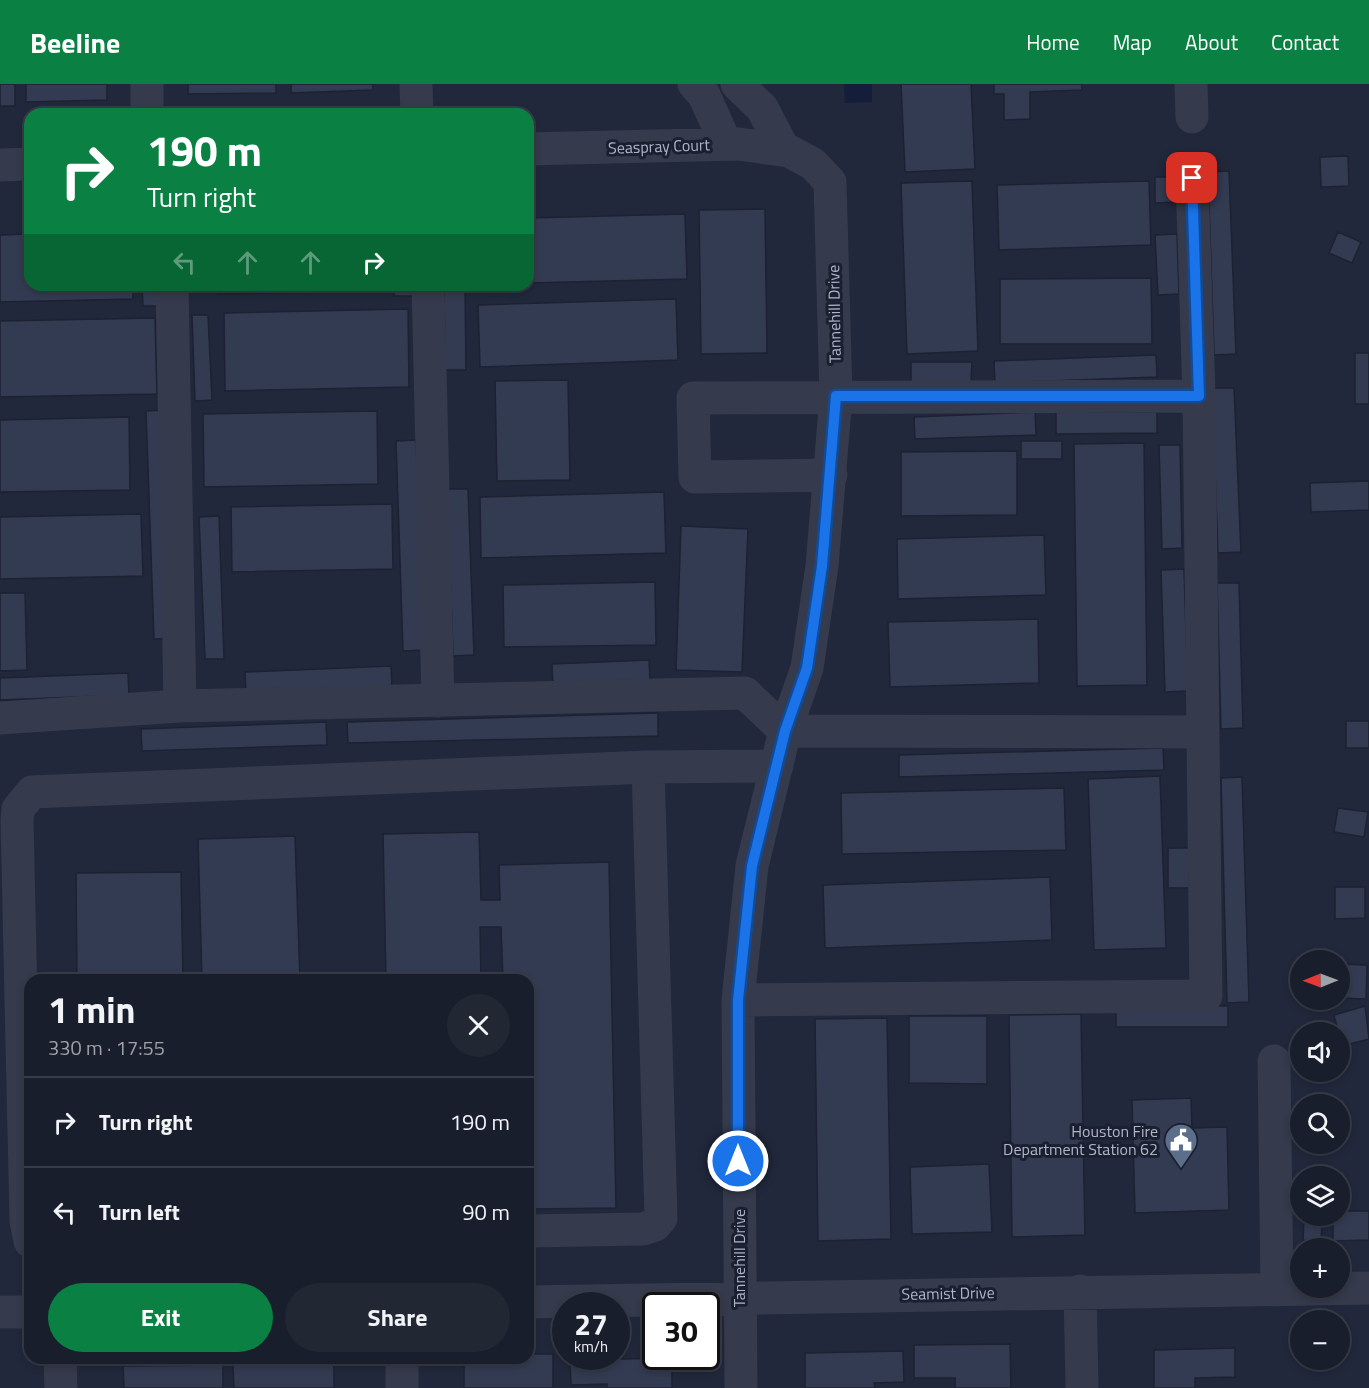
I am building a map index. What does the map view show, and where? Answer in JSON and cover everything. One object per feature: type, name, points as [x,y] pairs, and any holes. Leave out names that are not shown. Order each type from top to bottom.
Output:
[{"type":"street","points":[[147,84],[147,108]]},
{"type":"street","points":[[416,84],[417,108]]},
{"type":"street","points":[[737,84],[762,108],[786,150]]},
{"type":"street","points":[[1191,84],[1192,117]]},
{"type":"street","points":[[699,90],[726,144]]},
{"type":"street","name":"Seaspray Court","points":[[534,149],[726,144],[786,150]]},
{"type":"street","name":"Tannehill Drive","points":[[741,1388],[738,1000],[752,866],[785,731],[807,668],[831,475],[836,396],[830,182],[813,164],[786,150]]},
{"type":"street","points":[[0,165],[24,164]]},
{"type":"street","points":[[738,1000],[1206,996],[1201,732],[1199,396],[1192,178]]},
{"type":"street","points":[[172,291],[180,706]]},
{"type":"street","points":[[428,291],[438,701]]},
{"type":"street","points":[[831,475],[695,477],[693,398],[1199,396]]},
{"type":"street","points":[[0,718],[180,706],[745,693],[785,731],[1201,732]]},
{"type":"street","points":[[24,1132],[17,820],[18,809],[32,792],[648,767],[777,766]]},
{"type":"street","points":[[534,1231],[634,1230],[655,1225],[661,1218],[648,767]]},
{"type":"street","points":[[1274,1061],[1277,1288]]},
{"type":"street","name":"Seamist Drive","points":[[534,1302],[1080,1291],[1369,1288]]},
{"type":"street","points":[[1080,1291],[1082,1388]]},
{"type":"street","points":[[0,1312],[24,1312]]},
{"type":"street","points":[[60,1364],[60,1388]]},
{"type":"street","points":[[402,1364],[402,1388]]},
{"type":"water","points":[[844,84],[872,84],[872,102],[845,103]]},
{"type":"building","points":[[0,84],[15,84],[15,106],[0,106]]},
{"type":"building","points":[[26,84],[107,84],[107,100],[26,102]]},
{"type":"building","points":[[188,84],[276,84],[276,93],[188,94]]},
{"type":"building","points":[[291,84],[373,84],[373,90],[291,93]]},
{"type":"building","points":[[901,84],[971,84],[975,169],[905,172]]},
{"type":"building","points":[[994,84],[1082,84],[1082,90],[1030,92],[1030,119],[1004,120],[1004,94],[994,94]]},
{"type":"building","points":[[1348,156],[1349,186],[1321,187],[1320,157]]},
{"type":"building","points":[[1229,171],[1236,354],[1214,355],[1208,172]]},
{"type":"building","points":[[1155,177],[1175,177],[1176,202],[1155,203]]},
{"type":"building","points":[[972,181],[978,351],[907,354],[901,183]]},
{"type":"building","points":[[1149,181],[1151,245],[999,250],[997,185]]},
{"type":"building","points":[[765,209],[767,353],[701,354],[699,210]]},
{"type":"building","points":[[685,214],[687,279],[534,283],[534,218]]},
{"type":"building","points":[[1338,232],[1361,242],[1352,263],[1329,253]]},
{"type":"building","points":[[24,234],[24,291],[133,291],[133,299],[0,302],[0,235]]},
{"type":"building","points":[[1177,234],[1179,294],[1158,295],[1155,235]]},
{"type":"building","points":[[1151,278],[1152,344],[1000,344],[1000,279]]},
{"type":"building","points":[[142,291],[163,291],[164,306],[143,306]]},
{"type":"building","points":[[218,291],[385,291],[218,294]]},
{"type":"building","points":[[394,291],[416,291],[416,296],[394,296]]},
{"type":"building","points":[[444,291],[465,291],[466,370],[445,370]]},
{"type":"building","points":[[676,299],[678,360],[480,367],[478,305]]},
{"type":"building","points":[[408,309],[409,387],[225,391],[224,313]]},
{"type":"building","points":[[192,315],[208,315],[212,400],[195,401]]},
{"type":"building","points":[[155,318],[157,394],[0,397],[0,321]]},
{"type":"building","points":[[1355,353],[1369,353],[1369,404],[1355,404]]},
{"type":"building","points":[[1156,355],[1157,377],[995,383],[994,361]]},
{"type":"building","points":[[911,362],[972,362],[971,382],[911,382]]},
{"type":"building","points":[[568,380],[570,480],[497,481],[495,381]]},
{"type":"building","points":[[1212,388],[1234,388],[1241,552],[1218,553]]},
{"type":"building","points":[[168,410],[176,638],[154,639],[146,411]]},
{"type":"building","points":[[377,411],[378,484],[204,487],[203,414]]},
{"type":"building","points":[[1035,412],[1036,435],[915,439],[914,417]]},
{"type":"building","points":[[1056,412],[1157,412],[1157,433],[1056,434]]},
{"type":"building","points":[[129,417],[130,490],[0,492],[0,420]]},
{"type":"building","points":[[416,440],[424,650],[403,651],[396,441]]},
{"type":"building","points":[[1021,441],[1062,441],[1062,459],[1021,459]]},
{"type":"building","points":[[1144,443],[1147,685],[1077,686],[1074,444]]},
{"type":"building","points":[[1159,445],[1180,445],[1182,548],[1162,549]]},
{"type":"building","points":[[1017,451],[1017,515],[901,516],[901,452]]},
{"type":"building","points":[[1369,481],[1369,510],[1311,512],[1310,483]]},
{"type":"building","points":[[447,489],[468,489],[474,655],[453,656]]},
{"type":"building","points":[[664,492],[666,553],[481,558],[480,497]]},
{"type":"building","points":[[392,504],[393,569],[232,572],[231,507]]},
{"type":"building","points":[[141,514],[143,576],[0,579],[0,517]]},
{"type":"building","points":[[219,516],[224,659],[205,659],[199,517]]},
{"type":"building","points":[[681,526],[748,529],[742,672],[676,670]]},
{"type":"building","points":[[1044,535],[1046,595],[898,599],[897,539]]},
{"type":"building","points":[[1184,569],[1188,691],[1165,692],[1161,570]]},
{"type":"building","points":[[655,582],[656,645],[504,647],[503,585]]},
{"type":"building","points":[[1217,583],[1239,583],[1243,728],[1221,729]]},
{"type":"building","points":[[0,593],[25,593],[27,670],[0,671]]},
{"type":"building","points":[[1038,619],[1039,683],[890,687],[888,622]]},
{"type":"building","points":[[649,660],[650,680],[553,685],[552,664]]},
{"type":"building","points":[[391,666],[392,688],[246,694],[245,672]]},
{"type":"building","points":[[128,673],[129,695],[0,700],[0,678]]},
{"type":"building","points":[[658,713],[658,736],[348,743],[347,722]]},
{"type":"building","points":[[1346,721],[1369,721],[1369,748],[1346,748]]},
{"type":"building","points":[[326,722],[327,745],[142,751],[141,729]]},
{"type":"building","points":[[1163,748],[1164,770],[899,777],[899,755]]},
{"type":"building","points":[[1160,776],[1166,948],[1094,950],[1088,779]]},
{"type":"building","points":[[1242,777],[1249,1002],[1227,1003],[1221,778]]},
{"type":"building","points":[[1064,788],[1066,850],[842,854],[841,793]]},
{"type":"building","points":[[1338,808],[1368,812],[1364,837],[1334,832]]},
{"type":"building","points":[[479,832],[481,900],[500,900],[499,865],[609,862],[616,1208],[534,1209],[534,974],[503,974],[501,927],[480,927],[481,974],[386,974],[383,834]]},
{"type":"building","points":[[295,836],[300,974],[202,974],[198,839]]},
{"type":"building","points":[[1168,848],[1189,848],[1189,888],[1168,888]]},
{"type":"building","points":[[181,872],[183,974],[77,974],[76,873]]},
{"type":"building","points":[[1050,877],[1052,940],[825,948],[823,885]]},
{"type":"building","points":[[1335,887],[1365,887],[1365,918],[1335,919]]},
{"type":"building","points":[[1350,964],[1367,965],[1366,999],[1350,998]]},
{"type":"building","points":[[1116,1005],[1228,1006],[1228,1027],[1116,1027]]},
{"type":"building","points":[[1365,1006],[1369,1039],[1350,1044],[1350,1022],[1336,1022],[1334,1015]]},
{"type":"building","points":[[1081,1014],[1085,1235],[1012,1237],[1009,1015]]},
{"type":"building","points":[[909,1016],[987,1016],[987,1084],[909,1083]]},
{"type":"building","points":[[887,1018],[891,1239],[818,1241],[815,1019]]},
{"type":"building","name":"Houston Fire Department Station 62","points":[[1191,1098],[1192,1128],[1227,1127],[1229,1210],[1135,1213],[1132,1100]]},
{"type":"building","points":[[989,1164],[992,1232],[912,1234],[910,1167]]},
{"type":"building","points":[[1350,1211],[1369,1211],[1369,1240],[1333,1238],[1333,1226],[1350,1226]]},
{"type":"building","points":[[1304,1226],[1322,1226],[1321,1238],[1303,1238]]},
{"type":"building","points":[[1010,1344],[1011,1388],[955,1388],[955,1378],[914,1378],[914,1345]]},
{"type":"building","points":[[1235,1348],[1235,1377],[1195,1378],[1195,1388],[1154,1388],[1154,1350]]},
{"type":"building","points":[[903,1351],[904,1382],[874,1383],[875,1388],[805,1388],[805,1353]]},
{"type":"building","points":[[534,1354],[552,1354],[553,1388],[464,1388],[464,1364],[534,1364]]},
{"type":"building","points":[[630,1359],[642,1359],[642,1370],[672,1370],[672,1388],[607,1388],[607,1384],[571,1385],[570,1370],[630,1370]]},
{"type":"building","points":[[334,1364],[334,1388],[234,1388],[233,1365]]},
{"type":"building","points":[[223,1365],[223,1388],[124,1388],[123,1366]]},
{"type":"place","name":"Houston Fire Department Station 62","points":[[1181,1169]]},
{"type":"route","points":[[738,1161],[738,1000],[752,866],[785,731],[807,668],[822,566],[836,396],[1199,396],[1192,178]]}]
